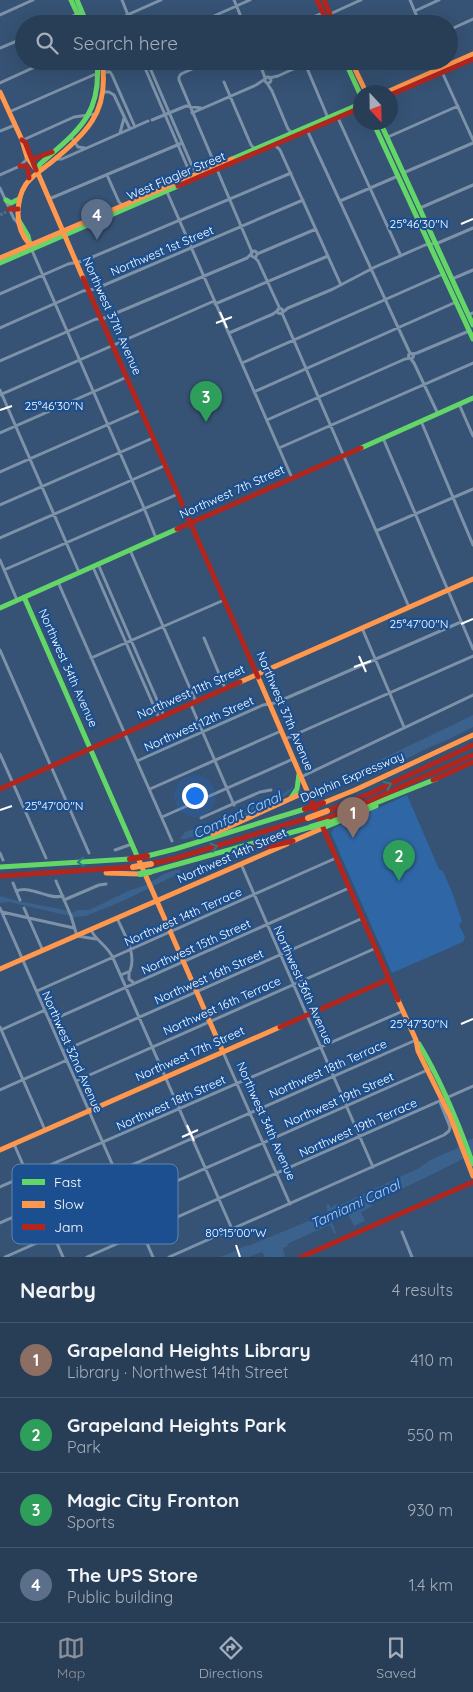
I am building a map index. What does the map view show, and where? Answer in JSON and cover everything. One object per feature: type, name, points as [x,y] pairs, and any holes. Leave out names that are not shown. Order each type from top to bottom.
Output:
[{"type":"main road","points":[[317,0],[327,15]]},
{"type":"main road","points":[[324,0],[326,15]]},
{"type":"main road","points":[[76,2],[80,13]]},
{"type":"main road","points":[[458,62],[473,54]]},
{"type":"main road","points":[[458,64],[473,59]]},
{"type":"main road","points":[[349,70],[356,85]]},
{"type":"main road","points":[[356,70],[363,85]]},
{"type":"main road","points":[[398,88],[442,70]]},
{"type":"main road","points":[[398,91],[442,70]]},
{"type":"main road","points":[[31,247],[18,221],[18,205],[24,186],[37,171],[40,164],[56,154],[86,129],[93,114],[100,90],[101,72]]},
{"type":"main road","name":"Northwest 37th Avenue","points":[[0,92],[22,140],[25,142],[30,158],[166,465],[416,1040],[418,1051],[430,1069],[463,1142],[473,1176]]},
{"type":"main road","name":"West Flagler Street","points":[[0,263],[120,205],[198,174],[279,146],[307,129],[353,107]]},
{"type":"main road","name":"West Flagler Street","points":[[0,258],[167,192],[290,132],[307,129],[353,111]]},
{"type":"main road","points":[[377,130],[394,168],[419,208],[443,274],[457,305],[472,329]]},
{"type":"main road","points":[[384,130],[400,175],[432,244],[471,314],[473,339]]},
{"type":"main road","points":[[30,158],[56,154]]},
{"type":"main road","points":[[20,166],[28,168],[29,178]]},
{"type":"main road","points":[[167,192],[173,184]]},
{"type":"main road","points":[[134,206],[140,198]]},
{"type":"main road","points":[[6,204],[18,205]]},
{"type":"main road","points":[[25,236],[37,242]]},
{"type":"main road","points":[[20,249],[25,236]]},
{"type":"main road","points":[[457,305],[464,313],[471,314]]},
{"type":"main road","name":"Northwest 7th Street","points":[[0,608],[190,522],[473,398]]},
{"type":"main road","name":"Northwest 11th Street","points":[[0,789],[473,579]]},
{"type":"main road","name":"Northwest 34th Avenue","points":[[24,597],[224,1052]]},
{"type":"main road","name":"Dolphin Expressway","points":[[0,867],[130,859],[147,856],[323,803],[473,736]]},
{"type":"main road","name":"Dolphin Expressway","points":[[0,876],[133,867],[183,856],[327,811],[369,794],[473,746]]},
{"type":"main road","points":[[320,821],[345,812],[473,755]]},
{"type":"main road","name":"Northwest 14th Street","points":[[0,970],[283,847],[292,841],[402,795],[473,762]]},
{"type":"main road","points":[[290,799],[297,789],[300,775]]},
{"type":"main road","points":[[64,872],[140,874],[150,872],[328,822],[436,779]]},
{"type":"main road","points":[[190,844],[290,799],[308,793]]},
{"type":"main road","points":[[232,849],[271,846],[292,841]]},
{"type":"main road","name":"Northwest 17th Street","points":[[0,1150],[389,978]]},
{"type":"main road","points":[[301,1257],[473,1182]]},
{"type":"street","points":[[0,15],[33,0]]},
{"type":"street","points":[[122,0],[128,15],[161,0]]},
{"type":"street","points":[[234,0],[240,15]]},
{"type":"street","points":[[216,15],[250,0]]},
{"type":"street","points":[[318,15],[361,0]]},
{"type":"street","points":[[410,0],[416,15]]},
{"type":"street","points":[[414,11],[439,0]]},
{"type":"street","points":[[75,15],[80,13]]},
{"type":"street","points":[[458,26],[473,20]]},
{"type":"street","points":[[0,48],[15,42]]},
{"type":"street","points":[[0,83],[28,70]]},
{"type":"street","points":[[146,70],[188,170],[189,178]]},
{"type":"street","points":[[152,70],[193,168],[198,174]]},
{"type":"street","points":[[190,70],[178,77],[192,112],[331,425],[408,607]]},
{"type":"street","points":[[263,70],[290,132]]},
{"type":"street","points":[[192,112],[290,70]]},
{"type":"street","points":[[307,70],[328,118]]},
{"type":"street","points":[[340,201],[473,141],[442,70]]},
{"type":"street","points":[[9,112],[101,72],[111,73],[135,127]]},
{"type":"street","points":[[224,82],[252,149]]},
{"type":"street","points":[[100,90],[111,93],[116,98],[130,129]]},
{"type":"street","points":[[116,98],[121,96]]},
{"type":"street","points":[[56,154],[57,159],[62,159],[169,112],[186,106],[203,107]]},
{"type":"street","points":[[387,138],[458,106]]},
{"type":"street","points":[[22,140],[74,117],[93,114]]},
{"type":"street","points":[[120,133],[124,126],[124,118]]},
{"type":"street","points":[[338,118],[401,256]]},
{"type":"street","points":[[0,131],[15,125]]},
{"type":"street","points":[[307,129],[438,414]]},
{"type":"street","points":[[72,139],[80,148],[86,148]]},
{"type":"street","points":[[49,199],[182,143]]},
{"type":"street","points":[[279,146],[341,285]]},
{"type":"street","points":[[0,175],[20,166],[30,158]]},
{"type":"street","points":[[0,294],[291,173]]},
{"type":"street","points":[[107,174],[120,205]]},
{"type":"street","points":[[419,208],[473,186]]},
{"type":"street","points":[[0,188],[14,220],[18,221]]},
{"type":"street","points":[[167,192],[292,478]]},
{"type":"street","name":"Northwest 1st Street","points":[[0,328],[303,200]]},
{"type":"street","points":[[0,361],[316,228]]},
{"type":"street","points":[[229,334],[341,285],[371,269],[473,228]]},
{"type":"street","points":[[31,247],[156,538]]},
{"type":"street","points":[[78,572],[1,393],[328,256]]},
{"type":"street","points":[[452,279],[473,270]]},
{"type":"street","points":[[242,363],[443,274]]},
{"type":"street","points":[[254,392],[398,328],[457,305]]},
{"type":"street","points":[[267,420],[472,329]]},
{"type":"street","points":[[279,448],[473,363]]},
{"type":"street","points":[[0,433],[127,377]]},
{"type":"street","points":[[459,404],[473,436]]},
{"type":"street","points":[[0,472],[141,410]]},
{"type":"street","points":[[421,421],[473,545]]},
{"type":"street","points":[[0,505],[154,438]]},
{"type":"street","points":[[382,438],[473,649]]},
{"type":"street","points":[[0,538],[166,465]]},
{"type":"street","points":[[376,531],[473,489]]},
{"type":"street","points":[[4,570],[178,494]]},
{"type":"street","points":[[130,550],[163,627],[193,703],[202,732],[234,804]]},
{"type":"street","points":[[0,560],[17,600]]},
{"type":"street","points":[[95,565],[106,583],[162,717]]},
{"type":"street","points":[[95,565],[101,585],[126,642],[162,717]]},
{"type":"street","points":[[58,582],[172,841]]},
{"type":"street","points":[[101,585],[106,583]]},
{"type":"street","points":[[108,599],[112,597]]},
{"type":"street","points":[[91,658],[224,600]]},
{"type":"street","name":"Northwest 12th Street","points":[[137,761],[263,705],[275,703],[461,622]]},
{"type":"street","points":[[362,628],[404,728]]},
{"type":"street","points":[[204,638],[225,688]]},
{"type":"street","points":[[0,650],[89,853]]},
{"type":"street","points":[[285,739],[473,656]]},
{"type":"street","points":[[300,775],[473,695]]},
{"type":"street","points":[[150,789],[281,731]]},
{"type":"street","points":[[0,754],[46,858]]},
{"type":"street","points":[[162,817],[293,759]]},
{"type":"street","points":[[201,818],[260,792],[271,790]]},
{"type":"street","points":[[115,850],[132,844]]},
{"type":"street","points":[[0,853],[3,860]]},
{"type":"street","name":"Northwest 14th Terrace","points":[[37,992],[336,858]]},
{"type":"street","name":"Northwest 36th Avenue","points":[[241,864],[373,1167]]},
{"type":"street","points":[[56,881],[71,916],[77,936],[96,939]]},
{"type":"street","points":[[13,883],[20,900]]},
{"type":"street","points":[[16,891],[24,889],[64,898],[106,884]]},
{"type":"street","name":"Northwest 15th Street","points":[[50,1021],[350,888]]},
{"type":"street","points":[[24,908],[43,951]]},
{"type":"street","points":[[1,910],[74,928]]},
{"type":"street","name":"Northwest 32nd Avenue","points":[[1,910],[112,1164]]},
{"type":"street","points":[[5,919],[11,914]]},
{"type":"street","points":[[117,918],[131,950],[133,962],[129,972],[129,979],[134,984]]},
{"type":"street","name":"Northwest 16th Street","points":[[63,1051],[363,918]]},
{"type":"street","points":[[90,930],[96,939],[106,947],[113,958],[232,1229]]},
{"type":"street","name":"Northwest 16th Terrace","points":[[76,1081],[376,948]]},
{"type":"street","points":[[121,976],[129,972]]},
{"type":"street","points":[[45,1010],[0,1029],[45,1131]]},
{"type":"street","name":"Northwest 18th Street","points":[[50,1164],[403,1010]]},
{"type":"street","name":"Northwest 18th Terrace","points":[[134,1164],[416,1040]]},
{"type":"street","name":"Northwest 34th Avenue","points":[[224,1052],[290,1204]]},
{"type":"street","points":[[0,1090],[67,1060]]},
{"type":"street","name":"Northwest 19th Street","points":[[178,1181],[430,1069]]},
{"type":"street","name":"Northwest 19th Terrace","points":[[178,1217],[473,1086]]},
{"type":"street","points":[[169,1257],[441,1137],[448,1132],[450,1125],[443,1100]]},
{"type":"street","points":[[14,1144],[23,1164]]},
{"type":"street","name":"Northwest 18th Street","points":[[0,1186],[12,1181]]},
{"type":"street","name":"Northwest 18th Terrace","points":[[0,1223],[12,1218]]},
{"type":"street","points":[[402,1232],[412,1257]]},
{"type":"street","name":"Northwest 19th Street","points":[[5,1257],[34,1244]]},
{"type":"street","points":[[58,1244],[63,1257]]},
{"type":"street","name":"Northwest 19th Terrace","points":[[87,1257],[117,1244]]},
{"type":"street","name":"Northwest 32nd Avenue","points":[[147,1244],[153,1257]]},
{"type":"shaded area","points":[[407,795],[439,869],[443,871],[452,892],[462,921],[459,925],[465,937],[463,942],[392,973],[331,833],[334,828]]},
{"type":"water","points":[[473,715],[473,727],[383,771],[368,775],[365,767]]},
{"type":"water","name":"Comfort Canal","points":[[293,787],[284,797],[245,816],[225,825],[180,839],[185,832],[238,814]]},
{"type":"water","points":[[175,870],[181,870],[180,873],[125,900],[86,916],[74,917],[9,902],[0,903],[0,896],[65,910],[71,913],[78,910],[89,910]]},
{"type":"water","name":"Tamiami Canal","points":[[473,1138],[473,1154],[371,1203],[372,1206],[361,1212],[365,1221],[354,1226],[348,1214],[332,1222],[336,1233],[334,1234],[330,1225],[287,1244],[288,1246],[283,1248],[285,1257],[265,1257],[262,1252],[249,1257],[220,1257],[328,1213],[326,1205],[329,1204],[331,1208],[336,1204],[338,1206],[419,1168],[430,1160],[458,1148],[457,1146]]},
{"type":"tunnel","points":[[0,215],[6,212]]},
{"type":"traffic: fast","points":[[71,0],[78,15]]},
{"type":"traffic: fast","points":[[77,0],[83,15]]},
{"type":"traffic: fast","points":[[37,171],[40,164],[65,142],[84,121],[91,109],[95,96],[97,70]]},
{"type":"traffic: fast","points":[[349,70],[356,85]]},
{"type":"traffic: fast","points":[[232,159],[353,107]]},
{"type":"traffic: fast","points":[[377,130],[473,339]]},
{"type":"traffic: fast","points":[[384,130],[473,325]]},
{"type":"traffic: fast","points":[[0,263],[178,186]]},
{"type":"traffic: fast","points":[[6,200],[11,203],[19,199]]},
{"type":"traffic: fast","points":[[18,219],[28,236],[30,244]]},
{"type":"traffic: fast","points":[[361,448],[473,398]]},
{"type":"traffic: fast","points":[[0,608],[177,529]]},
{"type":"traffic: fast","points":[[24,597],[138,858]]},
{"type":"traffic: fast","points":[[291,798],[297,789],[299,774]]},
{"type":"traffic: fast","points":[[328,822],[436,779]]},
{"type":"traffic: fast","points":[[323,828],[376,806]]},
{"type":"traffic: fast","points":[[147,856],[305,809]]},
{"type":"traffic: fast","points":[[311,827],[328,822]]},
{"type":"traffic: fast","points":[[150,872],[311,827]]},
{"type":"traffic: fast","points":[[0,867],[130,859]]},
{"type":"traffic: fast","points":[[140,874],[150,872]]},
{"type":"traffic: fast","points":[[419,1044],[449,1102],[473,1164]]},
{"type":"traffic: slow","points":[[458,61],[473,54]]},
{"type":"traffic: slow","points":[[30,245],[21,230],[19,222],[18,206],[22,191],[31,178],[72,144],[92,121],[99,107],[103,92],[103,70]]},
{"type":"traffic: slow","points":[[355,70],[363,85]]},
{"type":"traffic: slow","points":[[398,87],[437,70]]},
{"type":"traffic: slow","points":[[0,92],[22,140],[27,157],[37,171],[83,278]]},
{"type":"traffic: slow","points":[[0,258],[232,159]]},
{"type":"traffic: slow","points":[[240,682],[473,579]]},
{"type":"traffic: slow","points":[[258,677],[308,793]]},
{"type":"traffic: slow","points":[[323,803],[473,735]]},
{"type":"traffic: slow","points":[[213,834],[301,794],[308,793]]},
{"type":"traffic: slow","points":[[308,818],[327,811]]},
{"type":"traffic: slow","points":[[293,841],[323,828]]},
{"type":"traffic: slow","points":[[0,969],[287,844]]},
{"type":"traffic: slow","points":[[138,858],[223,1052]]},
{"type":"traffic: slow","points":[[133,867],[151,864]]},
{"type":"traffic: slow","points":[[106,873],[140,874]]},
{"type":"traffic: slow","points":[[398,1000],[416,1040],[418,1051],[450,1116],[473,1176]]},
{"type":"traffic: slow","points":[[0,1150],[280,1027]]},
{"type":"traffic: jam","points":[[317,0],[324,15]]},
{"type":"traffic: jam","points":[[324,0],[330,15]]},
{"type":"traffic: jam","points":[[458,66],[473,59]]},
{"type":"traffic: jam","points":[[398,92],[448,70]]},
{"type":"traffic: jam","points":[[178,186],[353,111]]},
{"type":"traffic: jam","points":[[22,140],[25,142],[36,170]]},
{"type":"traffic: jam","points":[[33,159],[52,152]]},
{"type":"traffic: jam","points":[[20,166],[26,166],[29,178]]},
{"type":"traffic: jam","points":[[9,209],[18,209]]},
{"type":"traffic: jam","points":[[83,278],[258,677]]},
{"type":"traffic: jam","points":[[177,529],[361,448]]},
{"type":"traffic: jam","points":[[0,789],[240,682]]},
{"type":"traffic: jam","points":[[327,811],[369,794],[473,745]]},
{"type":"traffic: jam","points":[[320,821],[473,755]]},
{"type":"traffic: jam","points":[[433,780],[473,762]]},
{"type":"traffic: jam","points":[[308,793],[398,1000]]},
{"type":"traffic: jam","points":[[305,809],[323,803]]},
{"type":"traffic: jam","points":[[151,864],[177,858],[308,818]]},
{"type":"traffic: jam","points":[[240,849],[271,846],[293,841]]},
{"type":"traffic: jam","points":[[130,859],[147,856]]},
{"type":"traffic: jam","points":[[0,876],[133,867]]},
{"type":"traffic: jam","points":[[280,1027],[389,979]]},
{"type":"traffic: jam","points":[[301,1257],[473,1182]]},
{"type":"place","name":"The UPS Store","points":[[97,240]]},
{"type":"place","name":"Magic City Fronton","points":[[206,422]]},
{"type":"place","name":"Grapeland Heights Library","points":[[353,838]]},
{"type":"place","name":"Grapeland Heights Park","points":[[399,881]]}]
